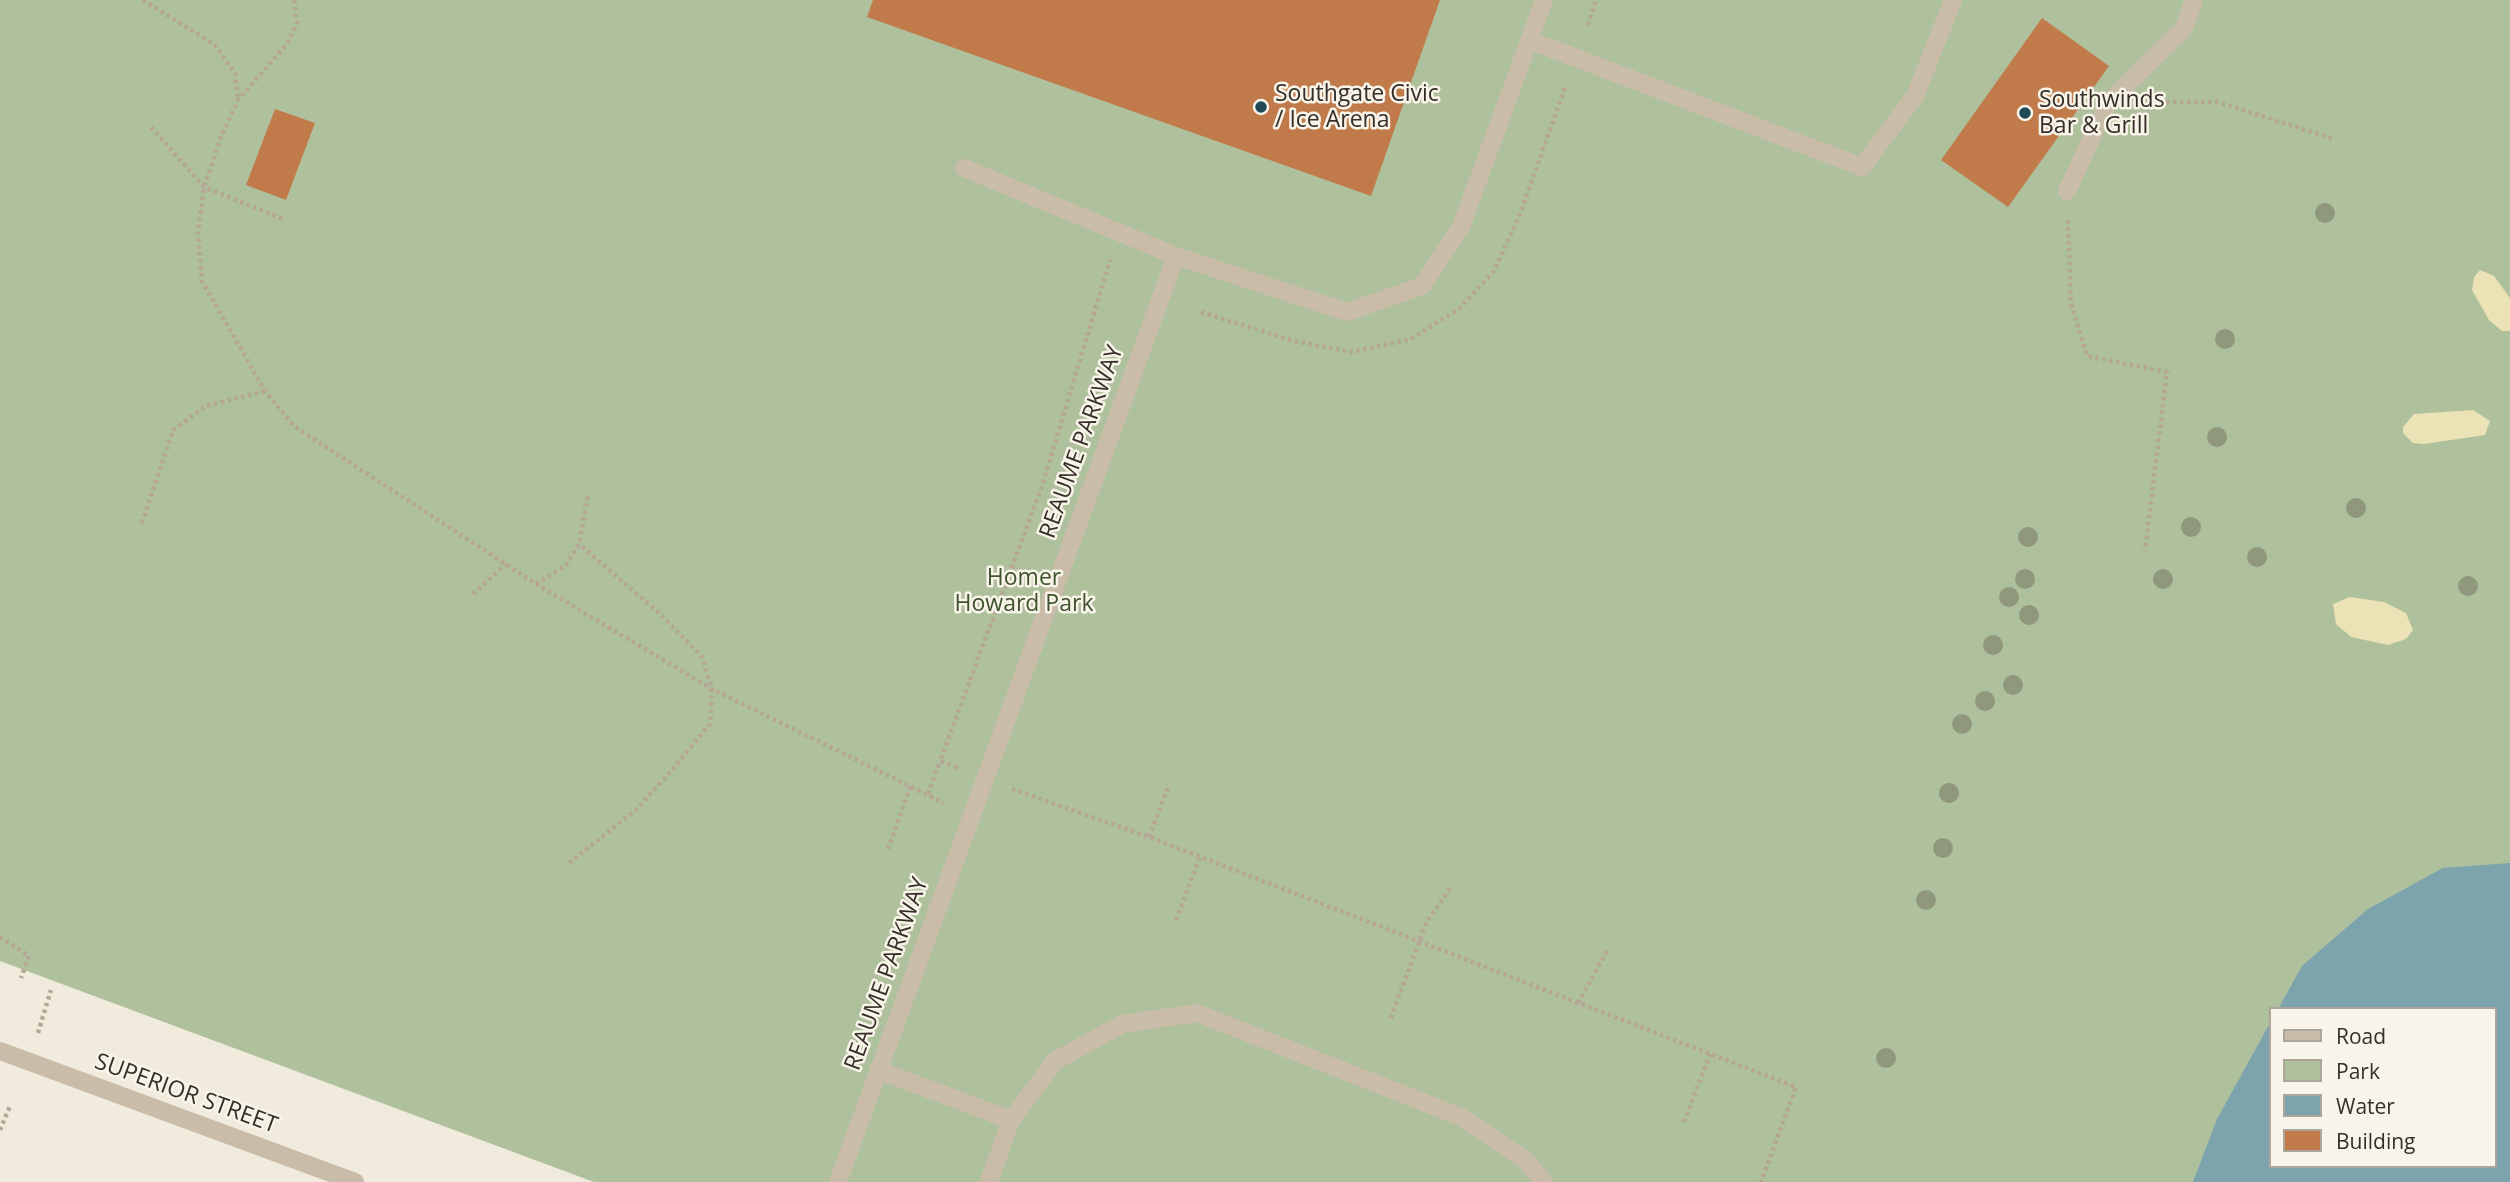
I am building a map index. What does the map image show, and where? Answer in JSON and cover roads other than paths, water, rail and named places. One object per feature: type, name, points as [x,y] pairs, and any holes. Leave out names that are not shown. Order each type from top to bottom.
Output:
[{"type":"street","points":[[964,168],[1176,256],[1347,312],[1422,286],[1461,227],[1544,0]]},
{"type":"street","points":[[1529,40],[1862,167],[1915,96],[1953,0]]},
{"type":"street","points":[[2067,191],[2108,103],[2184,28],[2194,0]]},
{"type":"street","name":"REAUME PARKWAY","points":[[838,1182],[1176,256]]},
{"type":"street","points":[[989,1182],[1011,1120],[1055,1061],[1122,1024],[1196,1013],[1461,1117],[1525,1160],[1544,1182]]},
{"type":"street","name":"SUPERIOR STREET","points":[[0,1051],[355,1182]]},
{"type":"street","points":[[878,1070],[1011,1120]]},
{"type":"water","points":[[2510,863],[2510,1182],[2193,1182],[2217,1119],[2268,1027],[2268,1168],[2496,1168],[2496,1007],[2279,1007],[2302,966],[2368,909],[2443,868]]},
{"type":"place","name":"Southgate Civic / Ice Arena","points":[[1261,107]]},
{"type":"place","name":"Southwinds Bar & Grill","points":[[2025,113]]},
{"type":"park label","name":"Homer Howard Park","points":[[1024,591]]}]
